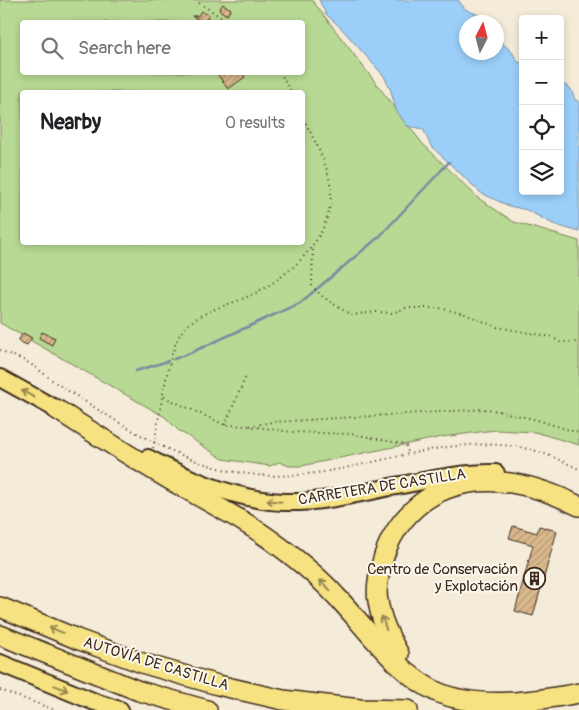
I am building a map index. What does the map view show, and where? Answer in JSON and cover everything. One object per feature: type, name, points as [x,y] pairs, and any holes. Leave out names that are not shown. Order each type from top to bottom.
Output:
[{"type":"highway","name":"CARRETERA DE CASTILLA","points":[[0,378],[150,460],[226,491],[264,501],[286,502],[334,498],[468,473],[529,477],[579,496]]},
{"type":"highway","points":[[56,409],[278,545],[311,571],[336,595],[394,659],[420,682],[437,692],[455,698],[486,703],[513,702],[579,693]]},
{"type":"highway","points":[[579,506],[546,491],[504,482],[486,481],[469,483],[434,495],[414,508],[404,518],[389,540],[381,562],[377,599],[388,636],[401,656],[420,674],[438,686],[456,693],[494,698],[579,689]]},
{"type":"highway","name":"AUTOVÍA DE CASTILLA","points":[[0,606],[85,642],[146,664],[218,686],[282,700],[360,709],[408,710]]},
{"type":"highway","points":[[6,638],[83,678],[165,710]]},
{"type":"highway","name":"AUTOVÍA DE CASTILLA","points":[[6,638],[140,691],[207,710]]},
{"type":"highway","points":[[0,663],[95,702],[120,710]]},
{"type":"highway","points":[[468,710],[552,704],[579,700]]},
{"type":"path","points":[[196,0],[225,20]]},
{"type":"path","points":[[282,75],[290,90]]},
{"type":"path","points":[[150,460],[175,345],[182,332],[194,319],[268,287],[284,274],[317,240],[330,207],[330,184],[322,157],[305,122]]},
{"type":"path","points":[[313,245],[312,286],[323,297],[351,315],[376,312],[392,313],[406,308],[440,308],[465,314],[497,327],[552,337],[560,342],[579,342]]},
{"type":"path","points":[[0,350],[26,361],[50,379],[154,442],[189,459],[220,469],[249,475],[309,474],[467,444],[512,446],[555,458],[579,469]]},
{"type":"path","points":[[225,425],[246,376]]},
{"type":"path","points":[[164,397],[225,425],[250,426],[291,432],[353,434],[403,444],[406,446],[409,455]]},
{"type":"path","points":[[250,426],[272,422],[488,409],[534,419],[579,433]]},
{"type":"path","points":[[0,690],[54,710]]},
{"type":"green space","points":[[0,0],[312,0],[422,143],[478,198],[514,222],[579,241],[579,445],[535,432],[495,430],[442,437],[301,466],[289,466],[279,462],[270,466],[223,459],[178,430],[165,417],[0,323]]},
{"type":"water","points":[[319,0],[458,0],[465,9],[478,15],[459,15],[459,60],[504,60],[504,45],[519,62],[519,195],[564,195],[564,85],[571,89],[575,100],[579,101],[579,232],[553,224],[527,210],[509,206],[481,193],[431,146],[423,129],[407,126],[396,110],[391,91],[384,76],[326,14]]},
{"type":"building","points":[[223,4],[231,9],[227,15],[219,10]]},
{"type":"building","points":[[201,11],[209,15],[206,20],[199,20],[192,16],[198,16]]},
{"type":"building","points":[[218,75],[243,75],[245,77],[228,89]]},
{"type":"building","points":[[42,332],[55,338],[52,345],[39,338]]},
{"type":"building","points":[[23,333],[32,338],[27,345],[18,341]]},
{"type":"building","name":"Centro de Conservación y Explotación","points":[[513,526],[537,533],[539,526],[557,531],[533,616],[515,611],[533,545],[509,538]]},
{"type":"waterway","points":[[174,359],[300,303],[380,236],[449,162]]},
{"type":"waterway","points":[[136,371],[168,361]]},
{"type":"place","name":"Centro de Conservación y Explotación","points":[[534,578]]}]
